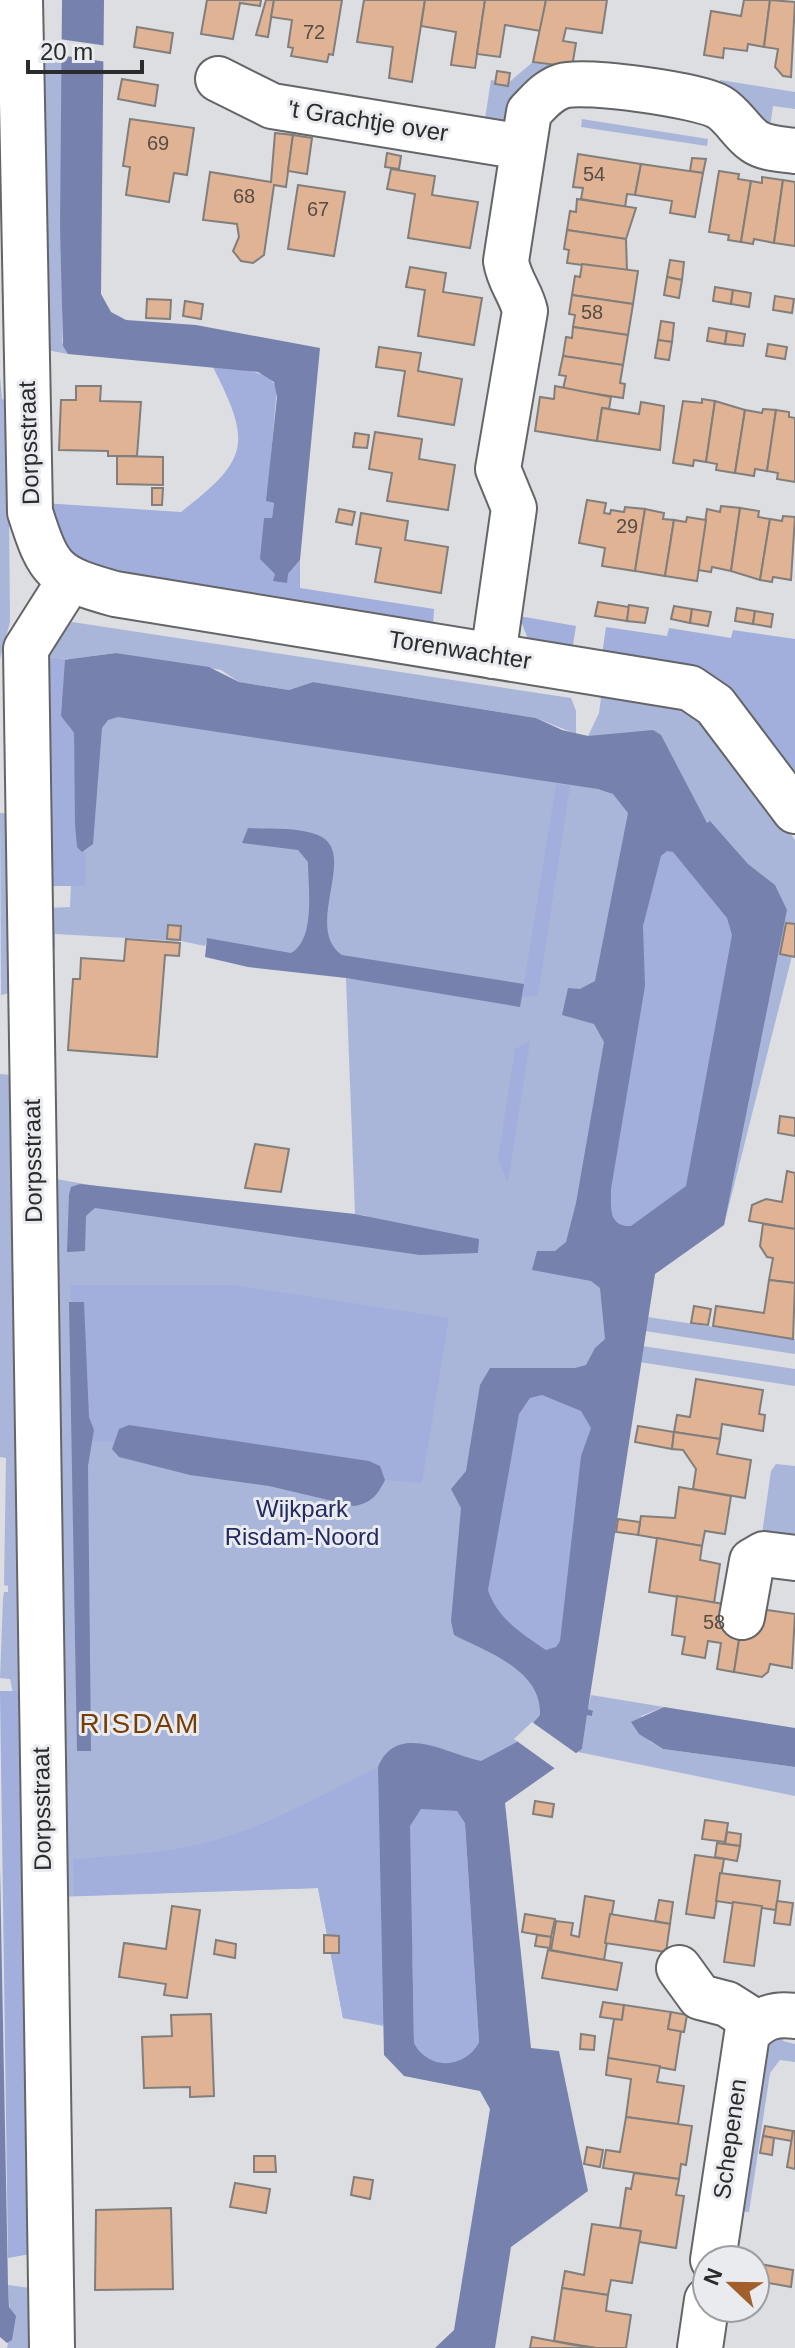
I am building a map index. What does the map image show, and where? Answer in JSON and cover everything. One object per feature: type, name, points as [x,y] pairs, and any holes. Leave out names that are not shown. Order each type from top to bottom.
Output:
[{"type":"street","name":"Dorpsstraat","points":[[20,0],[30,512],[45,557],[69,581],[26,649],[52,2348]]},
{"type":"street","name":"'t Grachtje over","points":[[218,79],[272,106],[523,147]]},
{"type":"street","points":[[493,656],[514,508],[498,469],[525,311],[508,278],[506,261],[529,112],[545,94],[564,85],[592,84],[705,100],[722,108],[754,141],[795,151]]},
{"type":"street","name":"Torenwachter","points":[[69,581],[115,594],[679,685],[702,694],[715,705],[795,811]]},
{"type":"street","points":[[742,1617],[752,1561],[764,1554],[795,1558]]},
{"type":"street","name":"Schepenen","points":[[679,1968],[700,1997],[776,2019]]},
{"type":"street","name":"Schepenen","points":[[715,2244],[747,2034],[776,2019]]},
{"type":"street","points":[[700,2348],[704,2324]]},
{"type":"green space","points":[[42,51],[63,55],[62,342],[68,354],[41,349]]},
{"type":"green space","points":[[533,62],[555,65],[554,71],[509,119],[502,124],[484,125],[491,80],[508,83]]},
{"type":"green space","points":[[720,80],[795,92],[795,109],[773,106],[769,134],[718,91]]},
{"type":"green space","points":[[582,119],[708,139],[707,146],[581,127]]},
{"type":"green space","points":[[0,376],[2,399],[8,401],[10,622],[0,659]]},
{"type":"green space","points":[[72,622],[571,698],[576,711],[576,734],[536,718],[313,682],[289,690],[239,682],[221,670],[116,653],[70,659],[43,657]]},
{"type":"green space","name":"Wijkpark Risdam-Noord","points":[[79,686],[588,736],[599,713],[602,690],[674,702],[705,720],[795,840],[795,944],[724,1225],[655,1274],[562,1714],[482,1791],[383,2026],[343,2018],[318,1888],[56,1897],[10,1679],[0,1678],[3,1599],[8,1586],[4,1585],[6,1458],[0,1457],[0,1074],[11,1075],[56,1179],[367,1234],[367,1216],[355,1214],[346,978],[356,980],[207,941],[205,946],[181,941],[55,934],[55,948],[50,948],[48,908],[70,907]]},
{"type":"green space","points":[[0,813],[8,813],[13,992],[1,995]]},
{"type":"green space","points":[[647,1317],[795,1339],[795,1354],[645,1331]]},
{"type":"green space","points":[[642,1346],[795,1369],[795,1386],[639,1362]]},
{"type":"green space","points":[[776,1464],[795,1466],[795,1546],[762,1534],[771,1471]]},
{"type":"green space","points":[[591,1695],[664,1707],[641,1716],[649,1741],[663,1749],[795,1767],[795,1796],[578,1752],[582,1749],[587,1714],[592,1716],[593,1712],[588,1709]]},
{"type":"green space","points":[[784,2033],[783,2041],[795,2044],[795,2062],[780,2060],[770,2073],[749,2212],[735,2211],[764,2044]]},
{"type":"green space","points":[[8,2285],[30,2288],[31,2348],[7,2348],[10,2325]]},
{"type":"shaded area","points":[[62,0],[104,0],[101,294],[111,312],[126,320],[196,325],[320,348],[300,560],[288,574],[287,583],[273,581],[275,574],[260,559],[264,518],[272,518],[274,503],[266,501],[277,397],[274,382],[258,372],[68,354],[63,346],[60,227]]},
{"type":"shaded area","points":[[213,367],[258,373],[266,376],[277,388],[267,501],[274,503],[272,518],[264,518],[288,574],[300,560],[300,588],[434,609],[433,626],[78,571],[43,503],[181,512],[220,478],[231,463],[237,448],[238,433],[226,393]]},
{"type":"shaded area","points":[[519,616],[576,626],[572,651],[528,639]]},
{"type":"shaded area","points":[[606,627],[667,636],[669,628],[731,638],[733,630],[795,639],[795,784],[602,655]]},
{"type":"shaded area","points":[[116,653],[209,667],[239,682],[289,690],[313,682],[536,718],[562,730],[588,736],[653,730],[661,735],[707,823],[710,821],[748,864],[775,885],[787,910],[724,1225],[655,1274],[588,1709],[593,1711],[592,1716],[587,1715],[582,1749],[505,1803],[531,2048],[559,2051],[588,2191],[511,2247],[495,2348],[435,2348],[454,2330],[490,2109],[480,2091],[404,2076],[384,2055],[378,1767],[386,1753],[410,1743],[424,1744],[481,1761],[517,1742],[540,1715],[538,1699],[522,1674],[510,1664],[454,1635],[451,1621],[461,1508],[451,1489],[466,1471],[480,1385],[490,1368],[575,1368],[586,1365],[595,1348],[605,1339],[600,1288],[591,1281],[532,1270],[537,1251],[555,1251],[566,1242],[576,1203],[604,1042],[594,1024],[562,1015],[568,988],[580,989],[595,981],[628,813],[613,794],[598,789],[118,717],[108,720],[102,728],[93,844],[82,852],[77,847],[75,824],[74,733],[61,716],[65,660]],"holes":[[[667,851],[673,852],[727,918],[732,935],[686,1186],[631,1226],[618,1223],[612,1215],[611,1189],[645,986],[643,926],[661,856]],[[542,1395],[581,1411],[591,1428],[581,1456],[560,1641],[556,1647],[546,1650],[504,1617],[488,1590],[519,1414],[530,1398]],[[421,1809],[457,1811],[465,1823],[479,2042],[473,2051],[456,2062],[437,2062],[421,2052],[414,2043],[410,1826]]]},
{"type":"shaded area","points":[[43,657],[70,659],[65,660],[69,727],[74,733],[77,847],[86,853],[85,886],[49,886]]},
{"type":"shaded area","points":[[556,784],[570,786],[538,996],[522,997]]},
{"type":"shaded area","points":[[248,828],[302,831],[318,835],[329,844],[334,857],[334,873],[327,927],[331,943],[342,955],[524,984],[520,1007],[346,978],[248,967],[205,957],[207,938],[291,953],[304,936],[309,912],[308,862],[298,850],[242,843]]},
{"type":"shaded area","points":[[667,851],[673,852],[727,918],[732,935],[686,1186],[631,1226],[618,1223],[612,1215],[611,1189],[643,926],[661,856]]},
{"type":"shaded area","points":[[530,1041],[508,1183],[498,1159],[515,1049]]},
{"type":"shaded area","points":[[80,1184],[355,1214],[479,1239],[478,1253],[420,1255],[95,1208],[86,1216],[85,1251],[67,1252],[69,1195],[71,1187]]},
{"type":"shaded area","points":[[69,1285],[234,1285],[449,1318],[422,1483],[385,1480],[384,1474],[369,1461],[129,1425],[119,1429],[114,1442],[93,1441]]},
{"type":"shaded area","points":[[69,1302],[84,1302],[89,1417],[94,1430],[88,1466],[91,1751],[77,1751]]},
{"type":"shaded area","points":[[541,1395],[581,1411],[591,1428],[581,1456],[560,1641],[556,1648],[546,1650],[504,1617],[488,1590],[519,1414],[530,1398]]},
{"type":"shaded area","points":[[129,1425],[369,1461],[380,1466],[385,1480],[373,1498],[354,1506],[269,1486],[190,1475],[119,1457],[112,1449],[119,1429]]},
{"type":"shaded area","points":[[0,1691],[20,1691],[30,2254],[8,2258]]},
{"type":"shaded area","points":[[664,1707],[795,1728],[795,1767],[663,1749],[639,1734],[631,1722]]},
{"type":"shaded area","points":[[378,1767],[383,2024],[343,2018],[318,1888],[74,1896],[73,1859],[161,1851],[215,1840],[286,1813]]},
{"type":"shaded area","points":[[421,1809],[457,1811],[465,1823],[479,2042],[465,2058],[447,2064],[429,2059],[414,2043],[410,1826]]},
{"type":"shaded area","points":[[0,1868],[8,2285],[9,2307],[16,2316],[12,2340],[7,2343],[0,2337]]},
{"type":"pier","points":[[59,39],[108,46],[107,62],[59,55]]},
{"type":"pier","points":[[532,1722],[580,1756],[557,1770],[514,1739]]},
{"type":"building","points":[[207,0],[261,0],[260,6],[240,3],[233,39],[201,34]]},
{"type":"building","points":[[266,0],[274,0],[268,37],[256,35]]},
{"type":"building","points":[[274,0],[342,0],[333,55],[329,54],[327,62],[291,56],[293,48],[288,47],[292,20],[271,17]]},
{"type":"building","points":[[364,0],[425,0],[412,82],[389,78],[393,47],[357,42]]},
{"type":"building","points":[[425,0],[485,0],[475,68],[451,65],[456,32],[421,26]]},
{"type":"building","points":[[485,0],[546,0],[541,31],[505,25],[500,57],[477,54]]},
{"type":"building","points":[[546,0],[607,0],[602,33],[566,28],[563,41],[576,43],[572,67],[533,62]]},
{"type":"building","points":[[744,0],[770,0],[764,47],[748,44],[747,51],[724,48],[723,58],[704,55],[711,11],[741,16]]},
{"type":"building","points":[[770,0],[795,2],[791,77],[783,76],[775,67],[778,49],[764,47]]},
{"type":"building","points":[[137,27],[173,33],[170,53],[134,47]]},
{"type":"building","points":[[497,71],[510,73],[508,86],[495,84]]},
{"type":"building","points":[[122,79],[158,85],[155,106],[118,99]]},
{"type":"building","points":[[130,119],[194,128],[187,175],[174,173],[169,202],[126,195],[130,167],[123,166]]},
{"type":"building","points":[[275,133],[293,135],[286,187],[274,185],[264,255],[253,263],[241,261],[233,251],[239,237],[237,224],[203,220],[210,172],[271,182]]},
{"type":"building","points":[[293,135],[312,138],[307,174],[288,171]]},
{"type":"building","points":[[387,153],[401,156],[399,169],[385,167]]},
{"type":"building","points":[[578,154],[641,164],[635,195],[627,194],[625,207],[581,199],[583,188],[573,187]]},
{"type":"building","points":[[692,158],[706,159],[703,173],[690,171]]},
{"type":"building","points":[[641,164],[703,173],[695,217],[670,213],[672,201],[635,195]]},
{"type":"building","points":[[391,169],[435,176],[432,195],[478,202],[470,248],[408,238],[415,194],[387,189]]},
{"type":"building","points":[[719,171],[739,174],[738,179],[751,181],[741,242],[728,240],[729,235],[709,232]]},
{"type":"building","points":[[762,177],[783,180],[774,243],[754,239],[753,244],[741,242],[751,181],[762,183]]},
{"type":"building","points":[[783,180],[795,182],[795,246],[774,243]]},
{"type":"building","points":[[298,185],[345,192],[334,256],[288,249]]},
{"type":"building","points":[[577,199],[636,208],[626,239],[567,230],[570,211],[576,212]]},
{"type":"building","points":[[567,230],[626,239],[627,271],[567,263],[569,250],[564,249]]},
{"type":"building","points":[[670,260],[684,262],[682,280],[667,277]]},
{"type":"building","points":[[582,264],[638,271],[633,304],[572,295],[575,276],[580,277]]},
{"type":"building","points":[[410,267],[446,273],[443,292],[482,298],[474,345],[418,336],[425,290],[406,287]]},
{"type":"building","points":[[667,277],[682,280],[679,298],[664,295]]},
{"type":"building","points":[[715,287],[733,290],[731,304],[713,301]]},
{"type":"building","points":[[733,290],[751,293],[749,307],[731,304]]},
{"type":"building","points":[[572,295],[633,304],[628,335],[573,327],[575,315],[569,314]]},
{"type":"building","points":[[775,296],[794,299],[792,313],[773,310]]},
{"type":"building","points":[[147,299],[171,300],[170,319],[146,318]]},
{"type":"building","points":[[185,301],[203,304],[201,319],[183,316]]},
{"type":"building","points":[[661,321],[674,323],[672,342],[658,340]]},
{"type":"building","points":[[573,327],[628,335],[623,365],[563,356],[566,337],[572,338]]},
{"type":"building","points":[[709,328],[727,331],[725,344],[707,341]]},
{"type":"building","points":[[727,331],[745,334],[743,346],[725,344]]},
{"type":"building","points":[[658,340],[672,342],[669,360],[655,358]]},
{"type":"building","points":[[768,344],[787,347],[785,359],[766,356]]},
{"type":"building","points":[[379,347],[421,353],[418,371],[462,379],[454,425],[398,416],[405,371],[376,367]]},
{"type":"building","points":[[563,356],[623,365],[620,383],[625,384],[623,398],[563,389],[566,376],[559,375]]},
{"type":"building","points":[[76,386],[101,386],[100,401],[141,402],[137,456],[108,456],[108,451],[59,450],[61,400],[76,400]]},
{"type":"building","points":[[555,386],[611,397],[609,409],[602,408],[597,441],[535,431],[540,397],[554,399]]},
{"type":"building","points":[[702,399],[715,401],[706,462],[694,460],[693,466],[673,463],[683,401],[702,403]]},
{"type":"building","points":[[715,401],[745,410],[735,473],[716,470],[717,464],[706,462]]},
{"type":"building","points":[[641,402],[664,406],[660,450],[597,441],[602,408],[639,414]]},
{"type":"building","points":[[763,409],[776,410],[767,471],[755,469],[754,476],[735,473],[745,410],[762,413]]},
{"type":"building","points":[[776,410],[789,412],[789,417],[795,418],[795,482],[777,479],[778,473],[767,471]]},
{"type":"building","points":[[375,432],[422,439],[419,459],[455,465],[448,510],[387,501],[392,473],[369,469]]},
{"type":"building","points":[[355,433],[369,435],[367,448],[353,447]]},
{"type":"building","points":[[117,456],[163,457],[163,485],[117,484]]},
{"type":"building","points":[[152,488],[163,488],[162,505],[152,505]]},
{"type":"building","points":[[587,500],[606,503],[604,513],[610,514],[611,510],[624,512],[625,507],[645,509],[635,571],[602,566],[605,548],[579,543]]},
{"type":"building","points":[[721,506],[740,508],[731,571],[712,567],[711,572],[698,570],[707,509],[720,512]]},
{"type":"building","points":[[740,508],[759,511],[758,517],[770,519],[760,580],[731,571]]},
{"type":"building","points":[[339,509],[355,512],[352,525],[336,522]]},
{"type":"building","points":[[645,509],[664,513],[663,519],[674,520],[665,576],[635,571]]},
{"type":"building","points":[[361,513],[408,521],[405,540],[448,547],[441,593],[375,582],[381,548],[356,544]]},
{"type":"building","points":[[783,516],[795,517],[791,580],[773,577],[772,582],[760,580],[770,519],[782,521]]},
{"type":"building","points":[[687,517],[706,520],[697,581],[665,576],[674,520],[686,522]]},
{"type":"building","points":[[598,602],[629,607],[627,621],[595,616]]},
{"type":"building","points":[[629,605],[648,608],[645,623],[627,621]]},
{"type":"building","points":[[674,606],[692,609],[690,623],[671,619]]},
{"type":"building","points":[[737,608],[755,611],[753,624],[735,621]]},
{"type":"building","points":[[692,609],[711,612],[708,626],[690,623]]},
{"type":"building","points":[[755,611],[773,614],[771,627],[753,624]]},
{"type":"building","points":[[786,923],[795,924],[795,957],[780,954]]},
{"type":"building","points":[[168,925],[181,926],[180,940],[167,939]]},
{"type":"building","points":[[126,939],[180,943],[179,956],[165,955],[157,1057],[68,1050],[73,979],[80,979],[81,958],[124,961]]},
{"type":"building","points":[[780,1116],[795,1118],[795,1136],[778,1133]]},
{"type":"building","points":[[255,1144],[289,1149],[281,1192],[245,1188]]},
{"type":"building","points":[[787,1171],[795,1173],[795,1229],[749,1221],[752,1205],[766,1199],[782,1202]]},
{"type":"building","points":[[763,1224],[795,1229],[795,1283],[769,1280],[773,1258],[767,1257],[760,1246]]},
{"type":"building","points":[[769,1280],[795,1283],[793,1339],[713,1326],[716,1306],[764,1313]]},
{"type":"building","points":[[694,1306],[711,1309],[708,1325],[691,1323]]},
{"type":"building","points":[[696,1379],[763,1390],[759,1414],[765,1415],[763,1431],[722,1424],[720,1439],[674,1432],[677,1415],[690,1417]]},
{"type":"building","points":[[638,1426],[674,1432],[672,1449],[635,1442]]},
{"type":"building","points":[[674,1432],[720,1439],[717,1454],[751,1460],[745,1498],[693,1489],[696,1469],[683,1450],[672,1449]]},
{"type":"building","points":[[679,1487],[731,1496],[725,1534],[705,1531],[702,1546],[638,1535],[641,1516],[675,1518]]},
{"type":"building","points":[[618,1519],[640,1522],[638,1535],[616,1532]]},
{"type":"building","points":[[657,1538],[702,1546],[700,1560],[720,1564],[714,1603],[649,1592]]},
{"type":"building","points":[[677,1596],[729,1605],[741,1627],[734,1672],[717,1669],[721,1643],[708,1641],[705,1658],[682,1654],[685,1637],[672,1635]]},
{"type":"building","points":[[760,1609],[795,1614],[792,1668],[770,1664],[768,1672],[762,1677],[734,1672],[741,1627]]},
{"type":"building","points":[[535,1801],[554,1804],[552,1817],[533,1814]]},
{"type":"building","points":[[705,1820],[728,1823],[725,1842],[702,1839]]},
{"type":"building","points":[[727,1832],[741,1834],[740,1846],[725,1844]]},
{"type":"building","points":[[717,1843],[740,1846],[737,1861],[715,1857]]},
{"type":"building","points":[[695,1855],[724,1859],[714,1918],[686,1914]]},
{"type":"building","points":[[720,1873],[780,1881],[776,1910],[716,1901]]},
{"type":"building","points":[[585,1896],[614,1901],[604,1960],[551,1950],[556,1921],[573,1923],[571,1935],[579,1937]]},
{"type":"building","points":[[659,1900],[673,1902],[670,1924],[655,1921]]},
{"type":"building","points":[[777,1901],[793,1903],[790,1925],[774,1923]]},
{"type":"building","points":[[733,1902],[762,1906],[754,1966],[724,1962]]},
{"type":"building","points":[[172,1906],[200,1910],[187,1998],[164,1995],[166,1984],[119,1977],[124,1943],[166,1949]]},
{"type":"building","points":[[525,1914],[555,1919],[551,1937],[522,1932]]},
{"type":"building","points":[[610,1914],[670,1924],[666,1952],[605,1943]]},
{"type":"building","points":[[324,1935],[339,1936],[339,1953],[324,1953]]},
{"type":"building","points":[[537,1935],[551,1937],[550,1948],[535,1946]]},
{"type":"building","points":[[216,1940],[236,1944],[235,1958],[214,1954]]},
{"type":"building","points":[[548,1950],[622,1963],[617,1990],[542,1978]]},
{"type":"building","points":[[603,2002],[624,2005],[622,2020],[600,2017]]},
{"type":"building","points":[[624,2005],[671,2012],[668,2029],[681,2031],[675,2070],[608,2058],[614,2019],[622,2020]]},
{"type":"building","points":[[671,2012],[687,2015],[684,2032],[668,2029]]},
{"type":"building","points":[[211,2014],[214,2096],[190,2097],[190,2087],[144,2088],[142,2037],[172,2036],[171,2015]]},
{"type":"building","points":[[581,2034],[595,2036],[594,2050],[580,2049]]},
{"type":"building","points":[[608,2058],[660,2066],[657,2082],[684,2086],[678,2124],[626,2117],[631,2079],[606,2075]]},
{"type":"building","points":[[626,2117],[692,2126],[686,2165],[681,2164],[679,2179],[603,2168],[606,2150],[620,2152]]},
{"type":"building","points":[[765,2126],[793,2131],[792,2141],[763,2136]]},
{"type":"building","points":[[795,2131],[795,2169],[787,2167]]},
{"type":"building","points":[[763,2136],[774,2138],[772,2155],[760,2153]]},
{"type":"building","points":[[587,2147],[603,2150],[600,2167],[584,2164]]},
{"type":"building","points":[[254,2156],[275,2156],[276,2172],[254,2172]]},
{"type":"building","points":[[634,2173],[679,2179],[676,2195],[684,2196],[676,2248],[639,2242],[641,2231],[620,2228],[626,2188],[631,2189]]},
{"type":"building","points":[[354,2177],[373,2180],[370,2199],[351,2195]]},
{"type":"building","points":[[235,2183],[270,2189],[266,2213],[230,2207]]},
{"type":"building","points":[[171,2208],[173,2289],[95,2290],[96,2210]]},
{"type":"building","points":[[592,2224],[641,2231],[632,2283],[611,2280],[608,2295],[562,2288],[565,2271],[584,2275]]},
{"type":"building","points":[[771,2266],[793,2270],[791,2287],[771,2283]]},
{"type":"building","points":[[562,2288],[608,2295],[606,2311],[631,2315],[626,2348],[596,2348],[554,2341]]},
{"type":"building","points":[[532,2337],[574,2345],[596,2348],[530,2348]]},
{"type":"district","name":"RISDAM","points":[[140,1723]]}]
